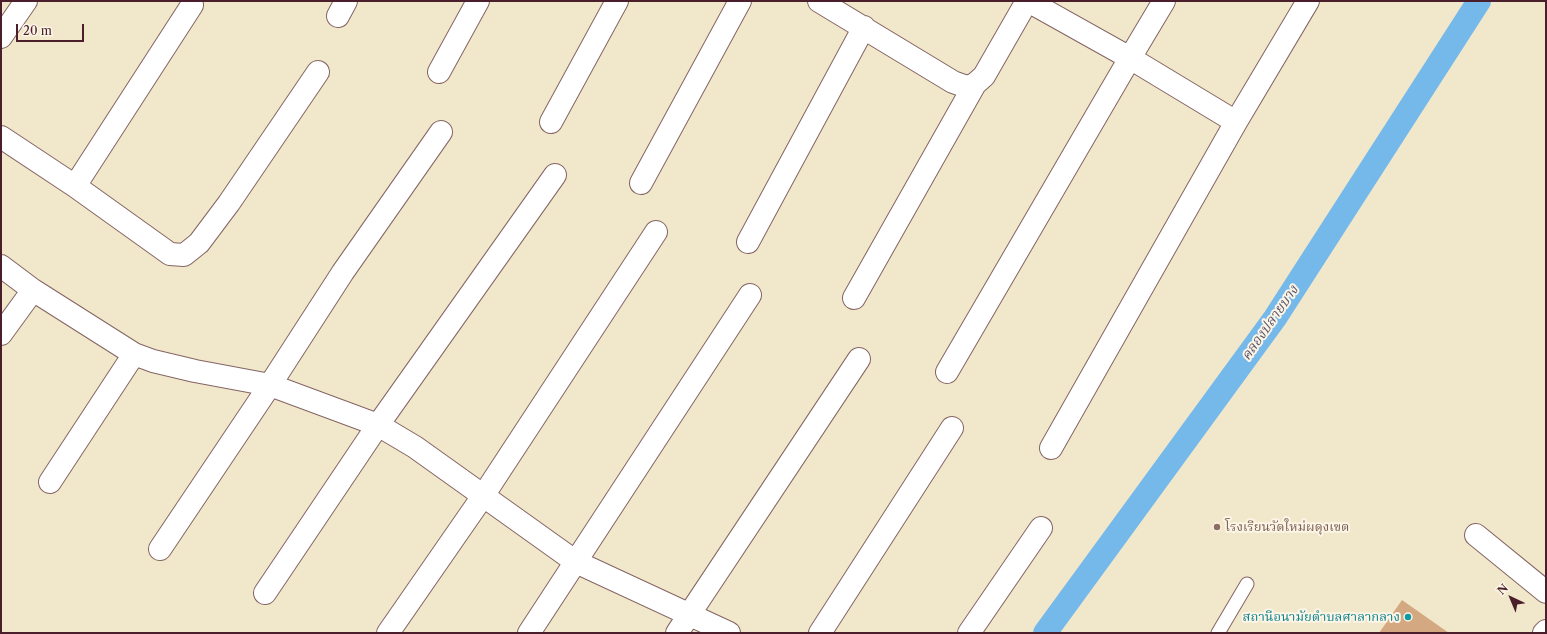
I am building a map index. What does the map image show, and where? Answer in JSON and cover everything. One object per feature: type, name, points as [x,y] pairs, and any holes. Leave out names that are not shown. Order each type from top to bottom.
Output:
[{"type":"street","points":[[1,37],[26,1]]},
{"type":"street","points":[[439,72],[478,1]]},
{"type":"street","points":[[551,122],[618,1]]},
{"type":"street","points":[[640,182],[740,1]]},
{"type":"street","points":[[819,1],[953,82],[967,87],[975,84]]},
{"type":"street","points":[[854,298],[975,84],[984,76],[1027,1],[1130,58],[1236,122]]},
{"type":"street","points":[[947,372],[1164,1]]},
{"type":"street","points":[[1051,448],[1236,122],[1308,1]]},
{"type":"street","points":[[75,186],[192,5]]},
{"type":"street","points":[[748,242],[864,27]]},
{"type":"street","points":[[1,137],[75,186],[170,254],[184,255],[199,243],[229,203],[318,72]]},
{"type":"street","points":[[160,549],[270,385],[343,272],[441,132]]},
{"type":"street","points":[[265,593],[378,425],[554,175]]},
{"type":"street","points":[[388,633],[483,496],[656,232]]},
{"type":"street","points":[[1,266],[33,290],[134,354],[153,361],[195,371],[270,385],[378,425],[415,447],[576,562],[729,633]]},
{"type":"street","points":[[1,334],[33,290]]},
{"type":"street","points":[[529,633],[750,295]]},
{"type":"street","points":[[50,482],[134,354]]},
{"type":"street","points":[[677,633],[859,359]]},
{"type":"street","points":[[820,633],[952,428]]},
{"type":"street","points":[[969,633],[1041,528]]},
{"type":"street","points":[[1476,535],[1546,592]]},
{"type":"lane","points":[[1218,633],[1247,584]]},
{"type":"building","name":"สถานีอนามัยตำบลศาลากลาง","points":[[1402,600],[1449,633],[1379,633]]},
{"type":"waterway","name":"คลองปลายบาง","points":[[1045,633],[1275,318],[1479,1]]},
{"type":"place","name":"โรงเรียนวัดใหม่ผดุงเขต","points":[[1217,527]]},
{"type":"place","name":"สถานีอนามัยตำบลศาลากลาง","points":[[1408,617]]}]
